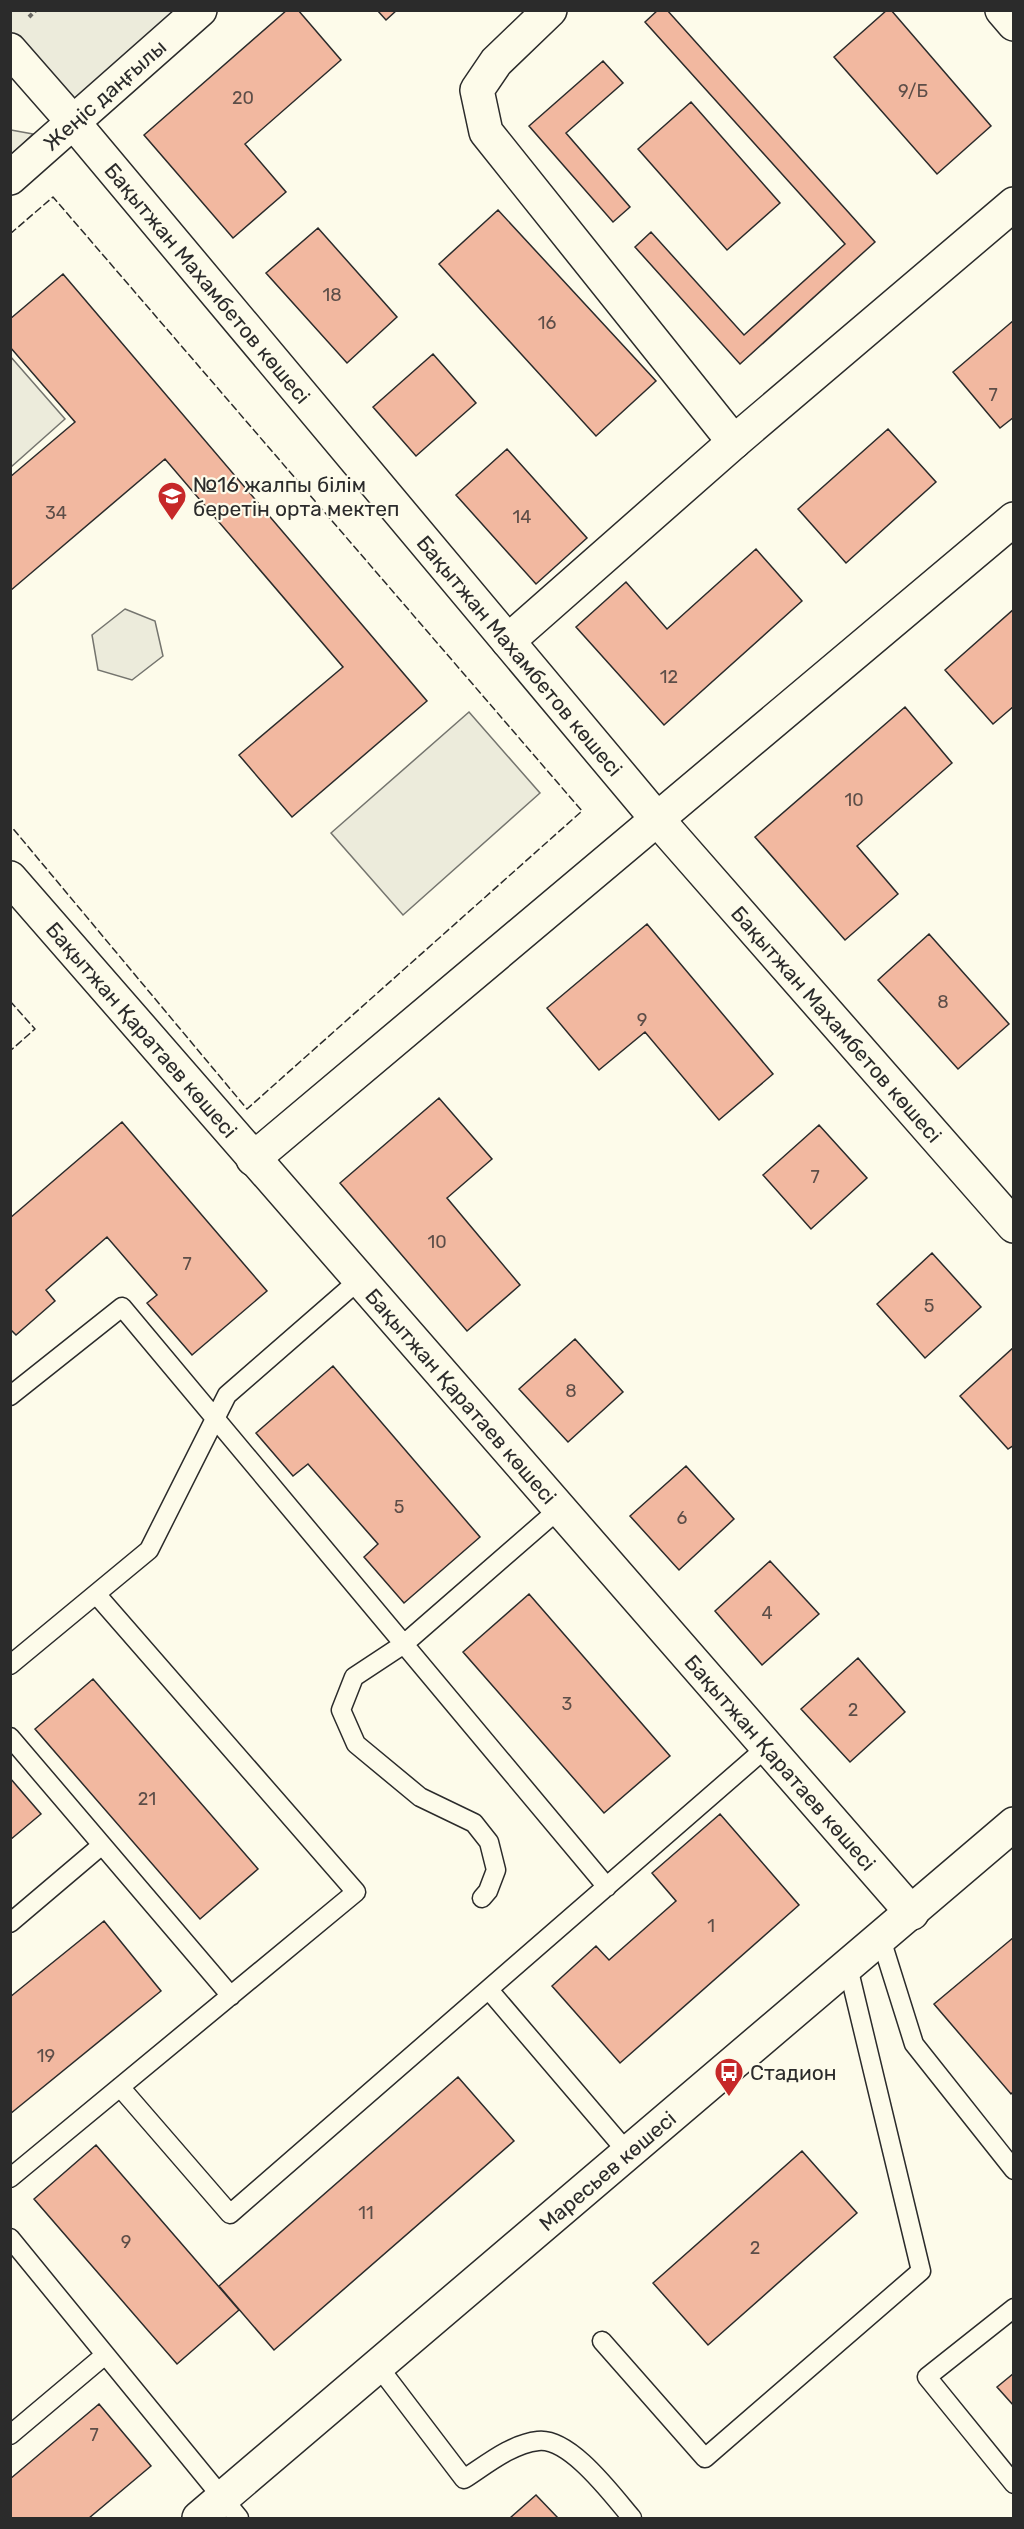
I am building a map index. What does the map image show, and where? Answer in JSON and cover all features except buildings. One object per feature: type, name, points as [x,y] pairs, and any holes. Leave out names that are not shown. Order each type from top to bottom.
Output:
[{"type":"street","name":"Жеңіс даңғылы","points":[[10,178],[200,10]]},
{"type":"street","points":[[550,10],[496,62],[477,90],[486,132],[734,442]]},
{"type":"street","points":[[1002,10],[1014,24]]},
{"type":"street","name":"Бақытжан Махамбетов көшесі","points":[[10,50],[73,122],[657,819],[1014,1226]]},
{"type":"street","points":[[508,641],[734,442],[1014,204]]},
{"type":"street","points":[[253,1159],[1014,519]]},
{"type":"street","name":"Бақытжан Қаратаев көшесі","points":[[10,878],[912,1913]]},
{"type":"street","name":"Маресьев көшесі","points":[[220,2512],[378,2366],[1014,1824]]},
{"type":"lane","points":[[10,1665],[149,1550],[227,1395],[359,1280]]},
{"type":"lane","points":[[10,1396],[122,1307],[607,1887]]},
{"type":"lane","points":[[482,1898],[488,1891],[496,1870],[489,1842],[474,1823],[420,1797],[356,1744],[341,1710],[354,1677],[404,1644],[559,1509]]},
{"type":"lane","points":[[10,2178],[356,1892],[96,1594]]},
{"type":"lane","points":[[10,1737],[231,1996]]},
{"type":"lane","points":[[120,2087],[230,2214],[767,1747]]},
{"type":"lane","points":[[10,1923],[102,1845]]},
{"type":"lane","points":[[881,1939],[914,2044],[1014,2170]]},
{"type":"lane","points":[[602,2342],[705,2458],[921,2271],[848,1967]]},
{"type":"lane","points":[[489,1990],[628,2153]]},
{"type":"lane","points":[[10,2238],[105,2355],[220,2512]]},
{"type":"lane","points":[[1014,2308],[927,2377],[1014,2484]]},
{"type":"lane","points":[[10,2435],[105,2355]]},
{"type":"lane","points":[[378,2366],[464,2479],[512,2448],[540,2440],[568,2451],[589,2467],[632,2518]]},
{"type":"shaded area","points":[[10,11],[182,11],[75,106],[11,33]]},
{"type":"shaded area","points":[[11,130],[33,134],[10,155]]},
{"type":"shaded area","points":[[10,356],[65,419],[11,467],[10,467]]},
{"type":"shaded area","points":[[125,609],[155,621],[163,656],[132,680],[98,670],[92,635]]},
{"type":"shaded area","points":[[469,712],[540,793],[403,915],[331,833]]},
{"type":"fence","points":[[10,234],[53,197],[582,811],[247,1109],[10,825]]},
{"type":"fence","points":[[10,1001],[35,1029],[10,1051]]},
{"type":"place","name":"№16 жалпы білім беретін орта мектеп","points":[[172,522]]},
{"type":"place","name":"Стадион","points":[[729,2098]]}]
